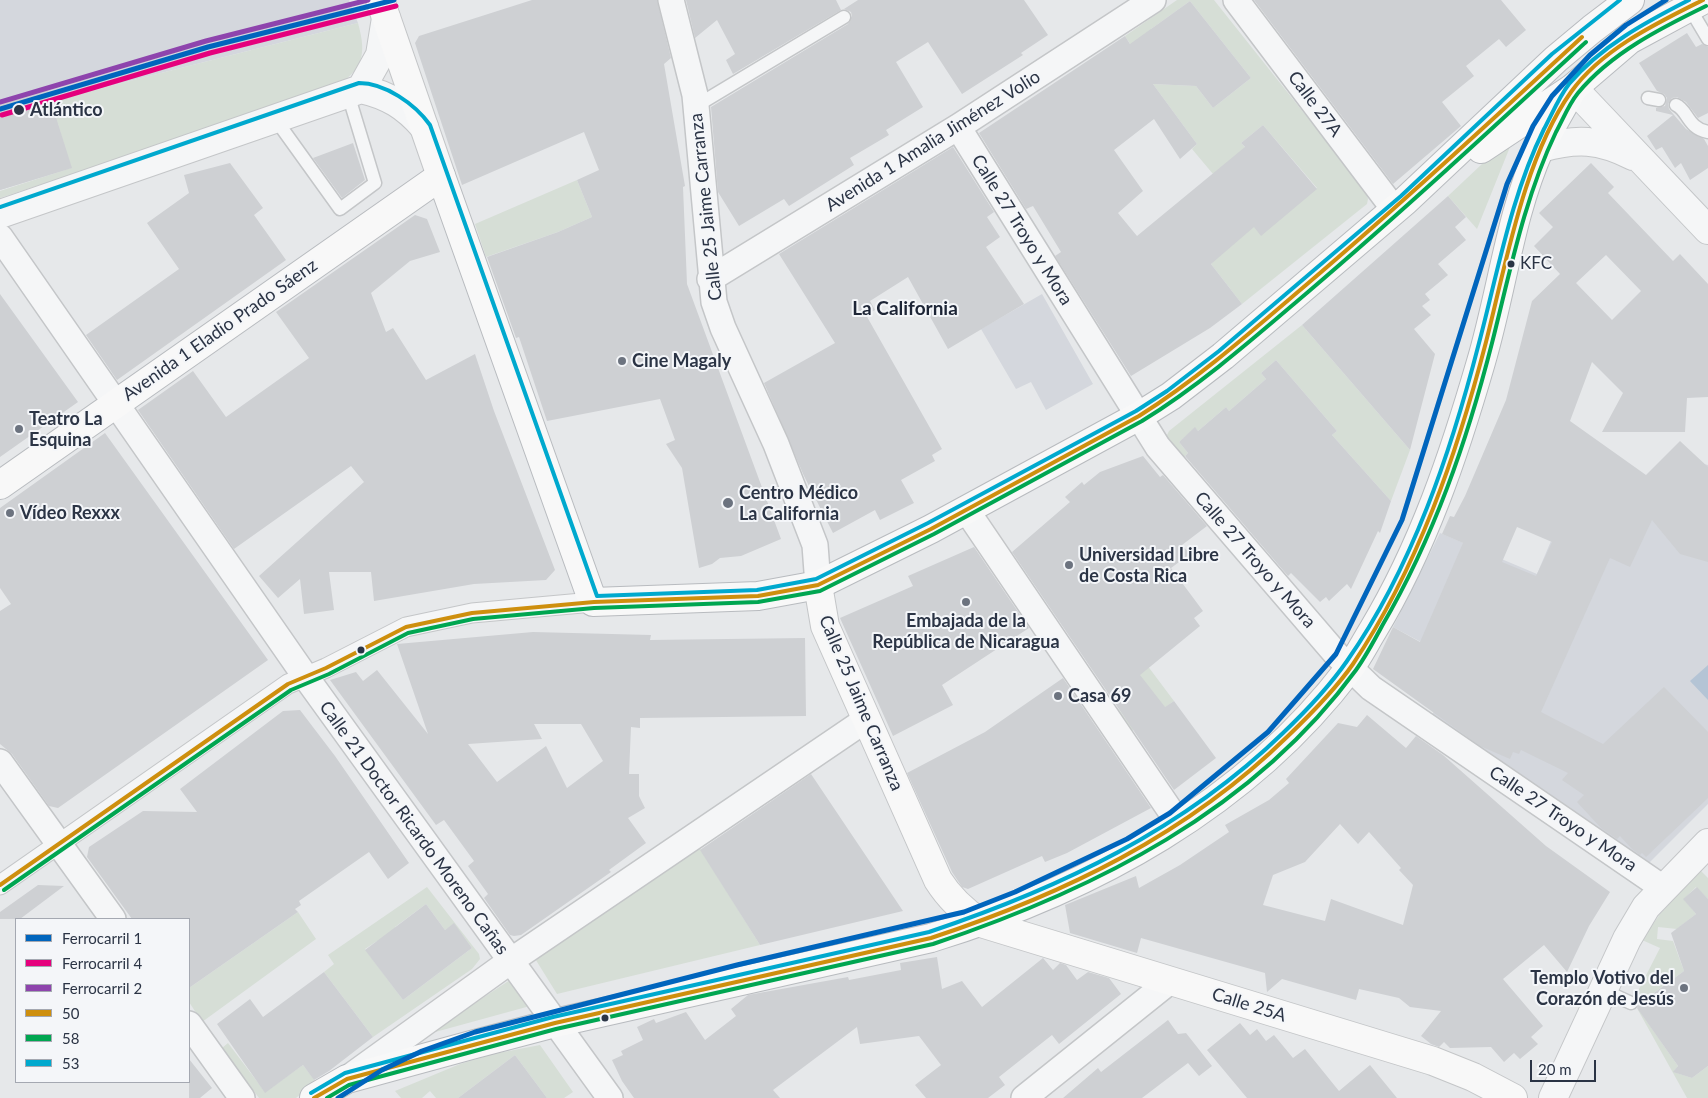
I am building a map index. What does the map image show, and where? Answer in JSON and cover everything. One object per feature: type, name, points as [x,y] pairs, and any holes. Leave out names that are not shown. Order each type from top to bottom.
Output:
[{"type":"main road","points":[[383,9],[594,602],[758,596],[818,585],[967,511],[1139,416],[1171,396],[1223,356],[1400,205],[1556,59],[1630,0]]},
{"type":"main road","points":[[1400,205],[1573,88],[1629,40],[1696,3]]},
{"type":"main road","points":[[314,1098],[347,1079],[555,1023],[930,938],[981,923],[1066,887],[1120,861],[1180,825],[1242,780],[1289,738],[1350,668],[1398,588],[1440,491],[1482,360],[1526,187],[1540,148],[1573,88]]},
{"type":"main road","name":"Avenida 1 Eladio Prado Sáenz","points":[[0,484],[441,176]]},
{"type":"main road","name":"Calle 25 Jaime Carranza","points":[[818,585],[826,626],[938,880],[946,893],[964,912],[981,923]]},
{"type":"main road","name":"Calle 25A","points":[[981,923],[1433,1062],[1473,1077],[1513,1098]]},
{"type":"street","name":"Calle 25 Jaime Carranza","points":[[672,0],[696,106],[710,279],[714,302],[776,444],[814,545],[818,585]]},
{"type":"street","name":"Avenida 1 Amalia Jiménez Volio","points":[[710,279],[958,127],[1153,0]]},
{"type":"street","name":"Calle 27A","points":[[1236,0],[1400,205]]},
{"type":"street","points":[[354,92],[380,55],[383,9]]},
{"type":"street","points":[[1573,88],[1708,230]]},
{"type":"street","points":[[0,214],[354,92],[380,94],[397,101],[412,113],[424,127]]},
{"type":"street","name":"Calle 27 Troyo y Mora","points":[[958,127],[1158,447],[1350,668],[1371,688],[1663,888]]},
{"type":"street","points":[[1540,148],[1565,141],[1590,141],[1614,146],[1637,157]]},
{"type":"street","name":"Calle 21 Doctor Ricardo Moreno Cañas","points":[[0,237],[305,676],[509,962],[610,1098]]},
{"type":"street","points":[[967,511],[1180,825]]},
{"type":"street","points":[[0,885],[288,684],[326,668],[406,627],[472,613],[594,602]]},
{"type":"street","points":[[347,1079],[509,962],[867,719]]},
{"type":"street","points":[[0,762],[112,918]]},
{"type":"street","points":[[1553,1098],[1627,939],[1646,908],[1663,888],[1708,843]]},
{"type":"street","points":[[1024,1098],[1170,981]]},
{"type":"street","points":[[190,1025],[242,1098]]},
{"type":"lane","points":[[1696,3],[1708,39]]},
{"type":"lane","points":[[696,106],[844,17]]},
{"type":"lane","points":[[276,120],[340,209],[375,183],[354,92]]},
{"type":"lane","points":[[1676,105],[1680,106],[1693,125],[1700,131],[1708,132]]},
{"type":"lane","points":[[1603,990],[1631,1003]]},
{"type":"shaded area","points":[[0,0],[349,0],[358,23],[51,101],[72,168],[0,190]]},
{"type":"shaded area","points":[[1177,0],[1214,0],[1366,191],[1368,199],[1367,204],[1242,304],[1211,264],[1227,242],[1317,188],[1263,125],[1241,143],[1252,155],[1213,174],[1192,149],[1197,144],[1153,84],[1196,86],[1213,108],[1251,78],[1190,1],[1151,29],[1174,59],[1138,56],[1125,36]]},
{"type":"shaded area","points":[[358,23],[362,44],[360,61],[357,68],[334,88],[0,198],[0,191],[71,168],[51,101]]},
{"type":"shaded area","points":[[1516,132],[1477,229],[1448,196]]},
{"type":"shaded area","points":[[577,180],[592,217],[558,232],[486,257],[475,224]]},
{"type":"shaded area","points":[[1042,294],[1093,384],[1046,410],[1031,382],[1016,389],[981,329]]},
{"type":"shaded area","points":[[1302,325],[1410,450],[1391,501],[1332,435],[1337,431],[1276,360],[1261,373],[1266,379],[1229,411],[1226,407],[1198,431],[1195,428],[1179,442],[1188,453],[1183,458],[1169,442],[1167,435],[1169,431]]},
{"type":"shaded area","points":[[1704,464],[1708,465],[1708,804],[1646,866],[1431,717],[1458,662],[1393,627],[1440,533],[1537,574],[1570,496],[1651,515]]},
{"type":"shaded area","points":[[1138,653],[1174,701],[1126,735],[1111,711],[1117,707],[1130,724],[1134,668]]},
{"type":"shaded area","points":[[696,842],[760,945],[557,994],[534,957]]},
{"type":"shaded area","points":[[1700,870],[1708,878],[1708,899],[1696,887],[1684,899],[1696,914],[1677,929],[1658,927],[1657,939],[1673,941],[1684,971],[1636,1006],[1678,1066],[1674,1072],[1692,1078],[1708,1066],[1708,1098],[1687,1098],[1633,1001],[1660,948],[1642,940],[1660,914]]},
{"type":"shaded area","points":[[427,887],[479,954],[480,959],[472,969],[373,1037],[324,972],[334,964],[328,955]],"holes":[[[426,904],[445,930],[454,924],[472,948],[403,1000],[365,949],[377,941],[391,959],[409,945],[395,927]]]},
{"type":"shaded area","points":[[298,912],[316,939],[202,1022],[190,1004],[190,987]]},
{"type":"shaded area","points":[[510,980],[530,1006],[428,1034]]},
{"type":"shaded area","points":[[228,1043],[265,1092],[303,1065],[316,1082],[296,1098],[259,1098],[222,1048]]},
{"type":"shaded area","points":[[540,1045],[573,1092],[564,1098],[547,1098],[515,1055],[458,1098],[436,1098],[430,1091],[422,1098],[401,1098],[395,1091],[460,1064],[493,1054]]},
{"type":"water","points":[[1708,665],[1708,700],[1690,681]]},
{"type":"building","points":[[532,0],[657,0],[671,58],[664,64],[685,186],[683,187],[687,284],[781,539],[741,556],[720,558],[712,564],[699,568],[682,468],[666,444],[675,440],[660,399],[547,421],[519,337],[516,338],[487,257],[558,232],[592,217],[577,180],[599,170],[584,132],[462,185],[415,43],[419,36]]},
{"type":"building","points":[[686,0],[836,0],[841,10],[733,74],[726,60],[735,54],[717,20],[695,38]]},
{"type":"building","points":[[858,0],[1024,0],[1048,35],[1021,53],[1023,55],[962,94],[928,42],[896,62],[923,107],[886,130],[889,135],[850,158],[854,165],[789,206],[784,199],[739,226],[718,192],[711,107],[848,24],[852,16],[851,12],[844,9]]},
{"type":"building","points":[[1254,0],[1501,0],[1526,30],[1506,47],[1499,39],[1466,66],[1474,76],[1442,102],[1461,126],[1393,184]]},
{"type":"building","points":[[1190,1],[1251,78],[1213,108],[1196,86],[1153,84],[1197,144],[1180,159],[1154,119],[1114,150],[1143,191],[1118,213],[1137,236],[1245,147],[1241,143],[1263,125],[1317,189],[1261,236],[1254,227],[1211,264],[1242,304],[1210,328],[1131,376],[1055,256],[1061,252],[1033,206],[1026,209],[979,133],[1125,36],[1130,44]]},
{"type":"building","points":[[1687,33],[1696,47],[1702,44],[1708,47],[1708,113],[1698,118],[1686,102],[1677,97],[1672,98],[1668,104],[1669,109],[1686,129],[1704,139],[1708,146],[1708,168],[1690,180],[1681,163],[1675,168],[1662,147],[1656,150],[1647,136],[1673,115],[1656,111],[1656,108],[1665,106],[1667,98],[1664,94],[1657,91],[1639,63]]},
{"type":"building","name":"Atlántico","points":[[47,89],[72,168],[0,190],[0,102]]},
{"type":"building","points":[[353,143],[365,180],[342,198],[313,158]]},
{"type":"building","points":[[953,147],[994,212],[987,217],[1000,237],[986,247],[1024,304],[948,349],[908,277],[870,301],[875,310],[866,315],[942,449],[932,455],[935,461],[901,480],[914,503],[880,520],[875,510],[833,533],[804,476],[764,383],[835,343],[779,254]]},
{"type":"building","points":[[230,163],[263,208],[254,215],[286,260],[117,380],[86,335],[179,269],[147,223],[189,193],[184,175]]},
{"type":"building","points":[[1591,163],[1614,187],[1608,193],[1673,261],[1680,254],[1708,284],[1708,397],[1687,398],[1685,432],[1602,432],[1623,393],[1592,362],[1570,421],[1646,475],[1680,441],[1708,467],[1708,562],[1680,554],[1652,520],[1630,567],[1610,558],[1541,712],[1603,744],[1664,687],[1708,732],[1708,798],[1646,857],[1632,849],[1620,836],[1617,839],[1601,828],[1577,802],[1584,795],[1562,780],[1568,773],[1521,750],[1519,754],[1513,752],[1510,759],[1480,746],[1373,669],[1393,627],[1420,642],[1463,543],[1442,534],[1450,516],[1454,517],[1465,496],[1506,400],[1532,301],[1560,274],[1534,246],[1553,227],[1539,213]],"holes":[[[1606,255],[1641,291],[1612,320],[1576,283]],[[1517,527],[1552,542],[1536,576],[1502,562]]]},
{"type":"building","points":[[1448,196],[1466,217],[1455,227],[1466,240],[1438,264],[1448,275],[1425,294],[1430,300],[1422,306],[1431,315],[1414,329],[1435,354],[1410,450],[1302,325]]},
{"type":"building","points":[[415,215],[427,219],[440,252],[410,261],[371,293],[386,332],[393,328],[426,380],[475,354],[494,411],[555,570],[546,580],[474,584],[374,601],[371,572],[329,572],[334,610],[304,614],[300,579],[278,598],[259,576],[364,482],[351,466],[234,549],[138,410],[193,371],[226,417],[309,358],[276,312]]},
{"type":"building","points":[[0,294],[78,402],[0,457]]},
{"type":"building","points":[[1276,360],[1337,431],[1332,435],[1391,501],[1380,533],[1378,531],[1351,589],[1347,584],[1329,601],[1326,597],[1320,602],[1291,573],[1288,576],[1185,456],[1188,453],[1179,442],[1195,427],[1198,431],[1226,407],[1229,411],[1266,379],[1261,373]]},
{"type":"building","points":[[105,433],[268,660],[58,808],[49,806],[12,754],[0,744],[0,611],[11,604],[0,588],[0,508]]},
{"type":"building","points":[[1143,456],[1160,477],[1163,475],[1207,526],[1182,545],[1190,554],[1171,568],[1203,611],[1194,618],[1200,626],[1140,675],[1165,707],[1174,701],[1216,758],[1174,790],[1012,552],[1070,502],[1065,497],[1082,482],[1084,485],[1100,472]]},
{"type":"building","points":[[974,547],[1029,628],[942,685],[953,705],[893,736],[840,618],[913,586],[908,576]]},
{"type":"building","points":[[533,632],[651,635],[650,640],[805,638],[806,716],[640,718],[640,728],[631,727],[629,774],[639,774],[639,796],[645,808],[628,818],[646,843],[609,870],[611,872],[521,935],[514,936],[510,935],[484,898],[488,894],[468,866],[474,861],[444,820],[436,825],[330,680],[356,672],[363,681],[377,670],[428,734],[397,644]],"holes":[[[534,724],[581,724],[603,761],[567,788],[546,746],[497,782],[468,744],[542,739]]]},
{"type":"building","points":[[1063,678],[1151,808],[1067,853],[1045,862],[1042,856],[968,889],[962,887],[952,872],[907,773],[985,732]]},
{"type":"building","points":[[300,710],[335,756],[409,863],[388,879],[369,852],[299,901],[301,905],[295,909],[298,912],[190,987],[190,918],[131,918],[87,857],[89,847],[143,811],[197,812],[180,789],[283,711]]},
{"type":"building","points":[[1367,715],[1406,748],[1416,736],[1443,755],[1546,846],[1610,892],[1589,926],[1567,972],[1544,945],[1503,979],[1543,1026],[1531,1037],[1538,1044],[1520,1059],[1514,1053],[1504,1062],[1491,1047],[1450,1048],[1444,1042],[1439,1047],[1431,1044],[1421,1036],[1441,1011],[1410,1007],[1399,998],[1359,989],[1356,1000],[1282,979],[1267,992],[1265,973],[1141,938],[1137,953],[1070,933],[1065,905],[1136,876],[1139,888],[1180,865],[1229,832],[1225,825],[1269,800],[1289,783],[1286,779],[1338,723],[1357,727]],"holes":[[[1340,824],[1358,844],[1369,832],[1401,868],[1399,870],[1413,885],[1403,925],[1331,899],[1325,921],[1263,905],[1273,875],[1305,862]]]},
{"type":"building","points":[[811,774],[903,911],[760,945],[700,850]]},
{"type":"building","points":[[38,885],[64,886],[21,918],[0,919],[0,912]]},
{"type":"building","name":"Templo Votivo del Corazón de Jesús","points":[[1697,887],[1708,899],[1708,1066],[1692,1078],[1673,1072],[1678,1066],[1637,1008],[1639,1004],[1684,971],[1671,933],[1696,914],[1683,899]]},
{"type":"building","points":[[426,904],[445,930],[454,923],[472,948],[403,1000],[365,950]]},
{"type":"building","points":[[937,957],[942,989],[962,981],[982,1007],[1043,958],[1053,970],[1060,963],[1066,965],[1077,980],[1088,972],[1109,978],[1121,994],[1059,1044],[1052,1035],[999,1077],[1005,1085],[988,1098],[926,1098],[915,1085],[941,1065],[919,1036],[860,1044],[857,1027],[773,1090],[780,1098],[634,1098],[622,1081],[612,1060],[623,1055],[621,1051],[643,1040],[637,1027],[654,1019],[656,1023],[686,1012],[705,1040],[736,1016],[731,1009],[748,995],[848,977],[849,980],[901,970],[900,963]]},
{"type":"building","points":[[324,972],[373,1037],[329,1071],[314,1080],[303,1065],[265,1093],[217,1024],[250,999],[263,1017]]},
{"type":"building","points":[[1168,1020],[1178,1034],[1186,1033],[1212,1066],[1199,1076],[1188,1063],[1142,1098],[1063,1098],[1098,1068],[1101,1072]]},
{"type":"building","points":[[1240,1023],[1250,1035],[1257,1029],[1266,1041],[1274,1035],[1293,1058],[1305,1049],[1339,1091],[1370,1065],[1397,1098],[1247,1098],[1207,1050]]},
{"type":"building","points":[[515,1055],[547,1098],[458,1098]]},
{"type":"building","points":[[190,1060],[212,1088],[200,1098],[189,1098]]},
{"type":"rail line","name":"2","points":[[0,102],[206,41],[368,0]]},
{"type":"rail line","name":"1","points":[[0,109],[208,47],[394,0]]},
{"type":"rail line","name":"1","points":[[338,1098],[382,1070],[422,1051],[475,1032],[737,965],[964,912],[1015,892],[1127,839],[1170,813],[1268,732],[1336,654],[1402,520],[1507,184],[1533,126],[1552,96],[1590,55],[1626,25],[1666,0]]},
{"type":"rail line","name":"4","points":[[2,115],[210,53],[396,6]]},
{"type":"transit line","name":"53","points":[[0,207],[359,83],[379,87],[399,96],[408,102],[430,125],[597,596],[757,590],[816,579],[928,523],[1136,411],[1167,391],[1219,351],[1401,196],[1552,54],[1620,0]]},
{"type":"transit line","name":"53","points":[[311,1093],[345,1073],[553,1017],[929,932],[978,915],[1026,896],[1118,852],[1162,827],[1204,799],[1244,768],[1300,716],[1340,671],[1370,625],[1410,548],[1427,508],[1456,426],[1514,207],[1533,154],[1562,94],[1569,84],[1595,58],[1641,26],[1689,0]]},
{"type":"transit line","name":"50","points":[[314,1098],[347,1079],[555,1023],[931,938],[980,921],[1029,902],[1122,858],[1166,832],[1208,803],[1249,771],[1288,736],[1346,674],[1376,627],[1416,549],[1448,468],[1475,384],[1518,212],[1541,148],[1555,118],[1571,92],[1584,77],[1614,50],[1631,38],[1703,0]]},
{"type":"transit line","name":"58","points":[[327,1098],[349,1085],[556,1029],[933,944],[993,923],[1053,898],[1110,871],[1166,840],[1219,804],[1269,765],[1315,720],[1360,665],[1418,558],[1447,488],[1472,416],[1526,209],[1545,157],[1572,102],[1591,79],[1621,54],[1654,33],[1706,6]]},
{"type":"transit line","name":"50","points":[[0,885],[288,684],[326,668],[406,627],[472,613],[594,602],[758,596],[818,585],[931,529],[1139,416],[1183,386],[1266,320],[1376,224],[1582,37]]},
{"type":"transit line","name":"58","points":[[4,890],[291,690],[329,674],[408,633],[473,619],[594,608],[758,602],[820,591],[934,534],[1142,421],[1186,392],[1268,326],[1379,231],[1586,42]]},
{"type":"place","name":"Atlántico","points":[[19,110]]},
{"type":"place","name":"KFC","points":[[1511,264]]},
{"type":"place","name":"Cine Magaly","points":[[622,361]]},
{"type":"place","name":"Teatro La Esquina","points":[[19,429]]},
{"type":"place","name":"Centro Médico La California","points":[[728,503]]},
{"type":"place","name":"Vídeo Rexxx","points":[[10,513]]},
{"type":"place","name":"Universidad Libre de Costa Rica","points":[[1069,565]]},
{"type":"place","name":"Embajada de la República de Nicaragua","points":[[966,602]]},
{"type":"place","name":"Casa 69","points":[[1058,696]]},
{"type":"place","name":"Templo Votivo del Corazón de Jesús","points":[[1684,988]]},
{"type":"district","name":"La California","points":[[905,309]]}]
